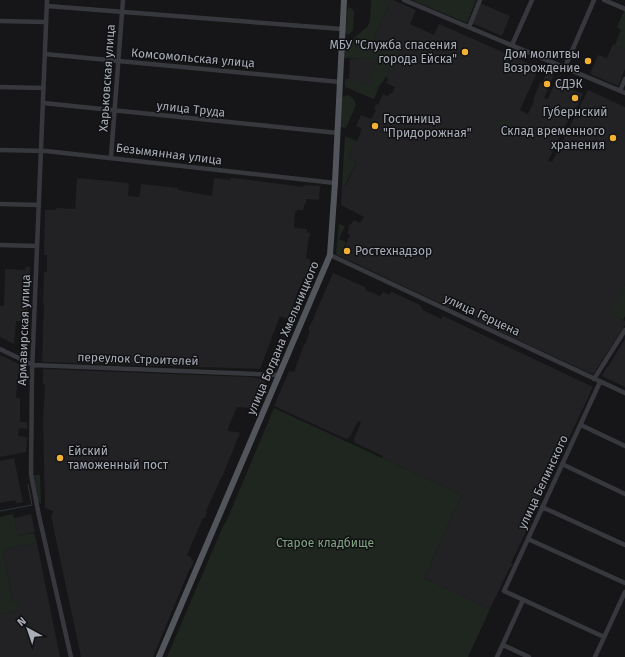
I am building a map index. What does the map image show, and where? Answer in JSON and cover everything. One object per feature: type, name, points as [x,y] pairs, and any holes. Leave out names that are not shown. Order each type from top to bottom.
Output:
[{"type":"main road","name":"улица Богдана Хмельницкого","points":[[159,657],[330,255],[338,133],[344,0]]},
{"type":"main road","name":"улица Богдана Хмельницкого","points":[[344,8],[348,0]]},
{"type":"street","name":"Армавирская улица","points":[[47,0],[40,150],[31,458],[32,480],[71,657]]},
{"type":"street","name":"Харьковская улица","points":[[111,157],[123,0]]},
{"type":"street","points":[[404,0],[625,93]]},
{"type":"street","points":[[469,27],[480,0]]},
{"type":"street","points":[[512,45],[532,0]]},
{"type":"street","points":[[565,67],[594,0]]},
{"type":"street","points":[[604,0],[625,9]]},
{"type":"street","points":[[47,6],[342,29]]},
{"type":"street","points":[[0,22],[46,22]]},
{"type":"street","name":"Комсомольская улица","points":[[45,54],[340,82]]},
{"type":"street","points":[[620,91],[625,79]]},
{"type":"street","points":[[0,87],[43,88]]},
{"type":"street","name":"улица Труда","points":[[42,103],[338,133]]},
{"type":"street","name":"Безымянная улица","points":[[0,150],[40,150],[335,183]]},
{"type":"street","points":[[0,204],[39,205]]},
{"type":"street","points":[[0,245],[37,246]]},
{"type":"street","name":"улица Герцена","points":[[330,255],[625,393]]},
{"type":"street","points":[[594,379],[625,330]]},
{"type":"street","name":"переулок Строителей","points":[[0,349],[33,365],[280,375]]},
{"type":"street","name":"улица Белинского","points":[[523,600],[504,591],[600,382]]},
{"type":"street","points":[[580,425],[625,446]]},
{"type":"street","points":[[562,464],[625,494]]},
{"type":"street","points":[[542,507],[625,545]]},
{"type":"street","points":[[528,539],[625,583]]},
{"type":"street","points":[[595,657],[625,592]]},
{"type":"street","points":[[497,657],[523,600],[604,638]]},
{"type":"street","points":[[503,644],[529,657]]},
{"type":"shaded area","points":[[391,0],[416,10],[410,24],[434,35],[439,24],[539,68],[520,110],[528,114],[540,83],[542,83],[547,72],[554,75],[544,98],[548,99],[557,78],[567,83],[566,87],[583,94],[576,109],[574,108],[548,161],[552,162],[588,90],[625,107],[625,284],[611,314],[625,321],[625,325],[594,373],[592,374],[473,319],[474,316],[451,306],[450,308],[340,256],[350,235],[347,233],[350,224],[354,220],[360,223],[364,217],[341,205],[342,184],[346,186],[356,162],[348,158],[362,129],[356,126],[361,115],[371,119],[376,110],[374,109],[376,104],[378,105],[383,94],[388,96],[390,93],[392,94],[395,87],[386,83],[388,78],[385,77],[388,71],[391,72],[399,54],[374,38]]},
{"type":"shaded area","points":[[480,3],[510,16],[502,36],[472,23]]},
{"type":"shaded area","points":[[613,44],[625,49],[625,69],[618,86],[590,74],[598,55],[607,58]]},
{"type":"shaded area","points":[[350,59],[377,59],[369,80],[374,87],[378,87],[380,85],[378,90],[359,81],[345,81],[345,79],[349,79]]},
{"type":"shaded area","points":[[77,178],[129,183],[128,196],[139,197],[141,184],[178,188],[178,190],[212,196],[214,178],[230,180],[231,178],[234,178],[303,187],[304,185],[320,186],[319,200],[306,199],[303,210],[298,210],[295,212],[294,226],[295,228],[307,229],[307,232],[310,233],[306,258],[310,259],[310,265],[317,267],[311,281],[303,278],[288,319],[280,316],[260,369],[42,362],[44,272],[47,272],[47,255],[44,255],[45,210],[56,210],[56,208],[75,209]]},
{"type":"shaded area","points":[[26,267],[30,267],[27,321],[16,321],[14,344],[0,337],[0,306],[4,306],[5,269],[25,270]]},
{"type":"shaded area","points":[[333,273],[365,287],[366,290],[380,296],[383,292],[389,295],[392,292],[420,305],[423,310],[441,319],[443,316],[593,387],[537,506],[534,507],[526,523],[529,525],[511,563],[513,564],[510,567],[490,609],[424,578],[462,495],[382,458],[383,456],[355,443],[354,439],[361,422],[358,421],[350,437],[346,439],[274,406],[289,371],[294,372],[304,344],[306,343],[310,330],[308,329]]},
{"type":"shaded area","points":[[625,339],[625,387],[602,376]]},
{"type":"shaded area","points":[[0,355],[21,365],[20,374],[18,374],[16,398],[20,398],[20,422],[27,422],[27,429],[19,428],[18,436],[27,437],[26,452],[0,457]]},
{"type":"shaded area","points":[[43,369],[250,377],[262,379],[266,383],[260,398],[255,396],[251,408],[237,407],[228,428],[228,431],[240,433],[206,511],[205,518],[203,518],[187,555],[194,561],[153,657],[81,657],[51,516],[53,511],[45,508],[43,421],[45,385],[43,384]]},
{"type":"shaded area","points":[[14,458],[23,502],[16,503],[15,500],[0,503],[0,461]]},
{"type":"shaded area","points":[[31,514],[35,532],[18,536],[14,518]]},
{"type":"shaded area","points":[[37,543],[60,657],[0,657],[0,614],[20,610],[13,603],[3,552],[18,546]]},
{"type":"green space","points":[[371,0],[391,0],[374,38],[399,49],[397,53],[399,54],[391,73],[388,71],[382,84],[374,88],[378,90],[374,99],[345,87],[345,81],[359,81],[371,86],[369,84],[369,80],[377,59],[344,58],[344,49],[347,44],[368,26],[370,20]]},
{"type":"green space","points":[[412,0],[476,0],[467,23]]},
{"type":"green space","points":[[349,7],[354,11],[353,30],[347,35],[345,33],[347,10]]},
{"type":"green space","points":[[624,11],[625,49],[615,45],[621,30],[617,27]]},
{"type":"green space","points":[[347,95],[353,98],[356,105],[346,128],[340,127],[341,99]]},
{"type":"green space","points":[[501,118],[514,124],[509,133],[497,128]]},
{"type":"green space","points":[[345,136],[357,141],[348,158],[356,162],[345,186],[342,184]]},
{"type":"green space","points":[[339,224],[345,226],[339,239],[346,242],[340,256],[336,253]]},
{"type":"green space","points":[[625,284],[625,316],[623,320],[610,314]]},
{"type":"green space","name":"Старое кладбище","points":[[274,408],[462,495],[424,578],[490,609],[468,657],[167,657]]},
{"type":"green space","points":[[34,475],[40,475],[41,504],[38,500]]},
{"type":"green space","points":[[13,514],[18,536],[34,533],[37,543],[18,546],[3,552],[13,603],[18,602],[20,610],[0,614],[0,517]]},
{"type":"waterway","points":[[0,511],[32,505],[28,484]]},
{"type":"place","name":"МБУ \"Служба спасения города Ейска\"","points":[[465,52]]},
{"type":"place","name":"Дом молитвы Возрождение","points":[[588,61]]},
{"type":"place","name":"СДЭК","points":[[547,84]]},
{"type":"place","name":"Губернский","points":[[575,98]]},
{"type":"place","name":"Гостиница \"Придорожная\"","points":[[375,126]]},
{"type":"place","name":"Склад временного хранения","points":[[613,138]]},
{"type":"place","name":"Ростехнадзор","points":[[347,251]]},
{"type":"place","name":"Ейский таможенный пост","points":[[60,458]]}]
